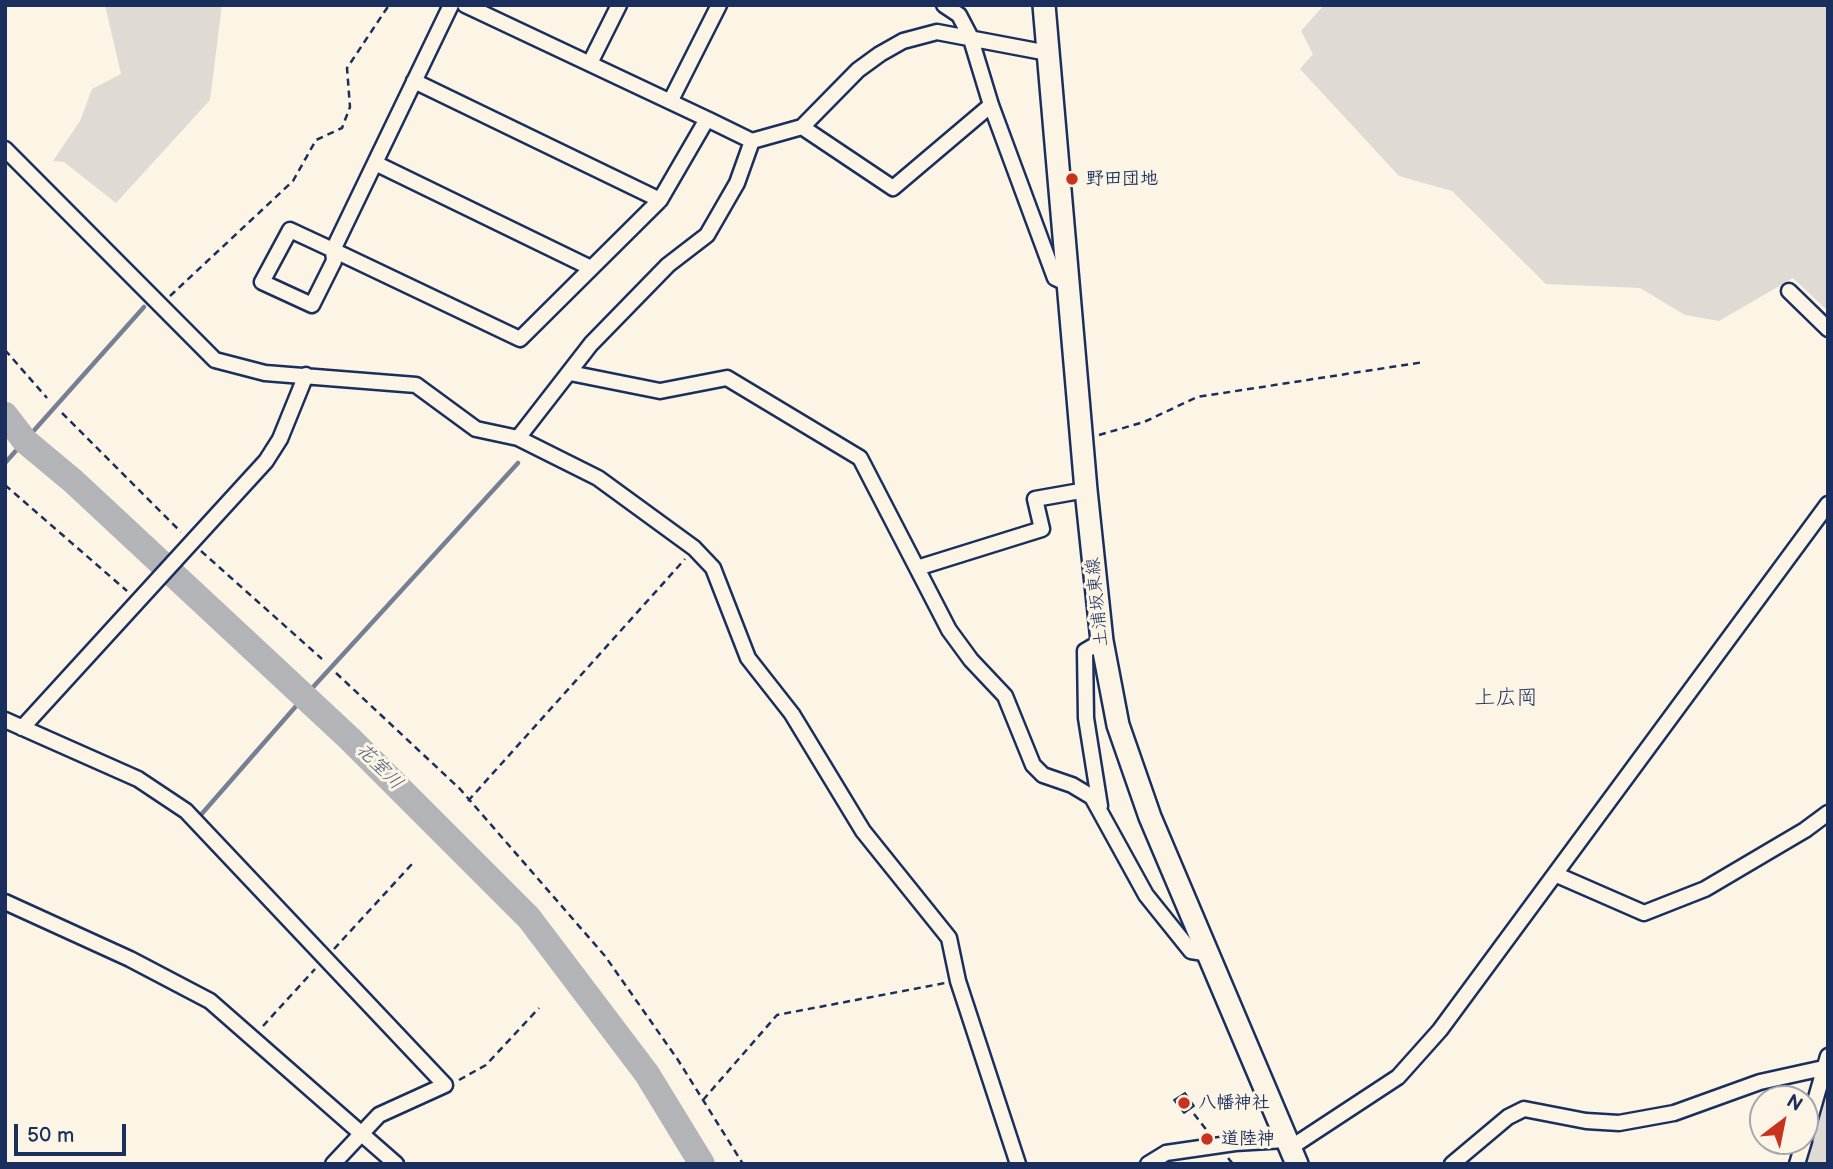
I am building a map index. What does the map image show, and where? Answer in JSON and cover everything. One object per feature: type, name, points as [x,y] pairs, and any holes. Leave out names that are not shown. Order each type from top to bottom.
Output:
[{"type":"main road","name":"土浦坂東線","points":[[1044,5],[1086,490],[1102,641],[1128,763],[1291,1151]]},
{"type":"street","points":[[451,5],[333,250],[334,261],[312,305],[262,282],[290,230],[333,250],[520,339],[660,200],[707,119]]},
{"type":"street","points":[[465,5],[671,100],[752,141],[802,127],[858,71],[903,41],[937,32],[970,36],[1048,53]]},
{"type":"street","points":[[590,63],[619,5]]},
{"type":"street","points":[[671,100],[719,5]]},
{"type":"street","points":[[944,5],[959,15],[970,36],[991,105],[1055,278],[1070,285]]},
{"type":"street","points":[[414,81],[660,200]]},
{"type":"street","points":[[802,127],[892,188],[991,105]]},
{"type":"street","points":[[518,438],[591,344],[659,275],[706,235],[737,183],[752,141]]},
{"type":"street","points":[[5,149],[215,360],[265,373],[416,385],[476,429],[518,438],[598,478],[694,548],[713,568],[748,658],[792,714],[863,831],[949,938],[958,981],[1018,1164]]},
{"type":"street","points":[[375,163],[591,268]]},
{"type":"street","points":[[1789,291],[1828,329]]},
{"type":"street","points":[[570,373],[660,391],[727,378],[860,458],[958,645],[1005,696],[1038,770],[1054,780],[1083,790],[1100,806]]},
{"type":"street","points":[[22,729],[190,541],[266,461],[280,439],[306,375]]},
{"type":"street","points":[[917,568],[1042,529],[1035,499],[1086,490]]},
{"type":"street","points":[[1148,1164],[1166,1153],[1218,1145],[1291,1151],[1398,1077],[1440,1030],[1557,875],[1828,504]]},
{"type":"street","points":[[1102,641],[1085,651],[1087,729],[1100,806],[1146,895],[1191,951],[1210,954]]},
{"type":"street","points":[[5,720],[138,779],[186,811],[445,1085],[379,1115],[333,1164]]},
{"type":"street","points":[[1557,875],[1644,912],[1705,890],[1828,813]]},
{"type":"street","points":[[5,902],[175,981],[210,1001],[396,1164]]},
{"type":"street","points":[[1819,1090],[1827,1064]]},
{"type":"street","points":[[1452,1164],[1507,1117],[1524,1109],[1586,1121],[1619,1123],[1674,1113],[1760,1082],[1827,1064]]},
{"type":"path","points":[[160,306],[293,181],[316,140],[342,128],[350,107],[346,68],[389,5]]},
{"type":"path","points":[[5,350],[47,398]]},
{"type":"path","points":[[1082,440],[1144,422],[1198,397],[1424,362]]},
{"type":"path","points":[[5,485],[138,600]]},
{"type":"path","points":[[468,801],[694,548]]},
{"type":"path","points":[[336,673],[460,789],[605,956],[743,1164]]},
{"type":"path","points":[[254,1037],[412,864]]},
{"type":"path","points":[[703,1100],[777,1015],[958,981]]},
{"type":"path","points":[[445,1085],[486,1065],[539,1008]]},
{"type":"path","points":[[1194,1114],[1218,1145]]},
{"type":"shaded area","points":[[105,5],[222,5],[210,100],[116,203],[64,162],[53,161],[80,121],[92,89],[121,74]]},
{"type":"shaded area","points":[[1324,5],[1828,5],[1828,311],[1793,278],[1719,321],[1685,315],[1640,288],[1546,284],[1452,191],[1399,176],[1300,69],[1313,54],[1301,31]]},
{"type":"shaded area","points":[[1828,1076],[1828,1164],[1802,1164],[1805,1155],[1819,1155],[1819,1106]]},
{"type":"building","name":"八幡神社","points":[[1185,1093],[1194,1106],[1184,1113],[1174,1100]]},
{"type":"waterway","points":[[5,463],[144,307]]},
{"type":"waterway","name":"花室川","points":[[5,415],[25,441],[73,481],[350,739],[529,918],[647,1074],[702,1164]]},
{"type":"waterway","points":[[199,817],[304,697],[518,463]]},
{"type":"place","name":"野田団地","points":[[1072,179]]},
{"type":"place","name":"八幡神社","points":[[1184,1103]]},
{"type":"place","name":"道陸神","points":[[1207,1139]]},
{"type":"district","name":"上広岡","points":[[1506,699]]}]
